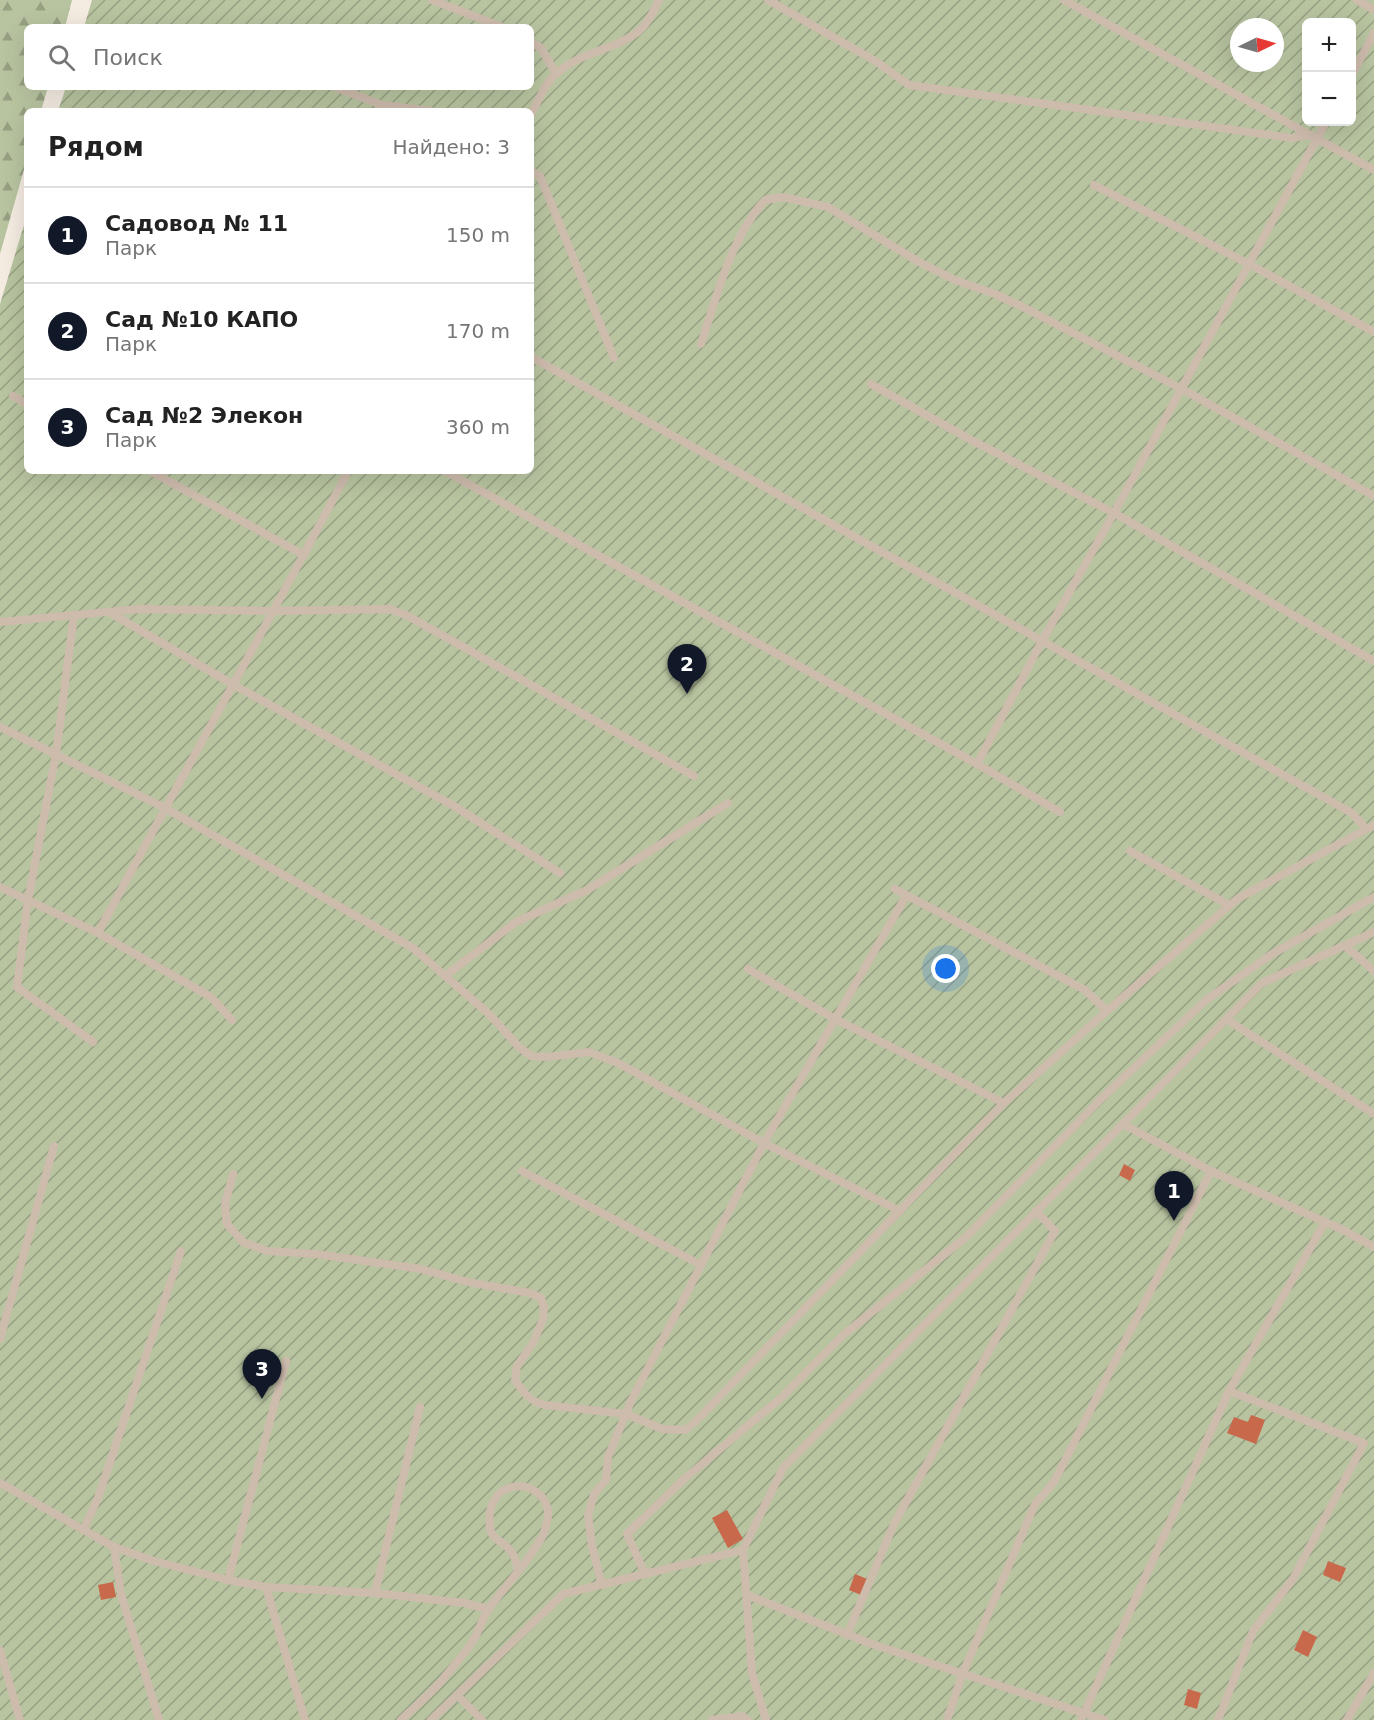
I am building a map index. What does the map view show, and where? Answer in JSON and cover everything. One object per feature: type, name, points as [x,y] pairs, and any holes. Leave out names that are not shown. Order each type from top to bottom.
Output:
[{"type":"lane","points":[[432,0],[494,24]]},
{"type":"lane","points":[[534,109],[556,74],[581,56],[625,39],[639,31],[648,21],[659,0]]},
{"type":"lane","points":[[768,0],[877,62],[909,85],[1292,138],[1313,137]]},
{"type":"lane","points":[[1064,0],[1374,170]]},
{"type":"lane","points":[[1357,0],[1374,10]]},
{"type":"lane","points":[[1354,72],[1374,33]]},
{"type":"lane","points":[[534,44],[541,48],[556,74]]},
{"type":"lane","points":[[343,90],[382,105],[406,108]]},
{"type":"lane","points":[[977,764],[1042,641],[1250,264],[1313,137],[1323,126]]},
{"type":"lane","points":[[534,173],[540,176],[614,358]]},
{"type":"lane","points":[[1094,185],[1250,264],[1374,332]]},
{"type":"lane","points":[[701,344],[724,275],[751,215],[765,200],[783,198],[828,207],[946,276],[1021,306],[1182,389],[1374,496]]},
{"type":"lane","points":[[234,1174],[225,1204],[227,1224],[243,1242],[267,1251],[316,1254],[421,1269],[468,1282],[530,1293],[541,1298],[544,1308],[543,1319],[533,1343],[517,1366],[515,1380],[524,1394],[533,1402],[626,1414],[662,1429],[686,1430],[1004,1103],[1107,1011],[1229,905],[1370,827],[1352,813],[534,359]]},
{"type":"lane","points":[[871,384],[971,440],[1114,513],[1374,661]]},
{"type":"lane","points":[[13,396],[24,402]]},
{"type":"lane","points":[[156,474],[304,555]]},
{"type":"lane","points":[[98,933],[232,684],[275,611],[346,474]]},
{"type":"lane","points":[[450,474],[1060,812]]},
{"type":"lane","points":[[0,622],[139,609],[275,611],[389,609],[406,615],[694,776]]},
{"type":"lane","points":[[110,612],[232,684],[454,806],[560,873]]},
{"type":"lane","points":[[74,615],[56,754],[28,900],[17,987],[93,1042]]},
{"type":"lane","points":[[0,727],[165,808],[413,948],[489,1014],[519,1047],[531,1056],[547,1057],[589,1052],[618,1063],[764,1143],[900,1211]]},
{"type":"lane","points":[[445,976],[516,922],[587,890],[728,803]]},
{"type":"lane","points":[[1130,851],[1229,905]]},
{"type":"lane","points":[[0,887],[98,933],[211,997],[232,1020]]},
{"type":"lane","points":[[895,889],[1085,990],[1107,1011]]},
{"type":"lane","points":[[602,1584],[592,1546],[588,1516],[594,1494],[606,1480],[608,1457],[626,1414],[764,1143],[906,896]]},
{"type":"lane","points":[[645,1574],[627,1534],[682,1480],[782,1397],[843,1335],[965,1238],[1101,1099],[1206,1000],[1272,954],[1374,897]]},
{"type":"lane","points":[[766,1720],[752,1672],[743,1550],[783,1468],[1262,983],[1374,932]]},
{"type":"lane","points":[[1345,946],[1374,972]]},
{"type":"lane","points":[[748,969],[835,1019],[1004,1103]]},
{"type":"lane","points":[[1226,1019],[1374,1114]]},
{"type":"lane","points":[[1123,1124],[1211,1171],[1325,1222],[1374,1247]]},
{"type":"lane","points":[[0,1339],[54,1146]]},
{"type":"lane","points":[[522,1171],[701,1265]]},
{"type":"lane","points":[[947,1720],[962,1675],[1035,1504],[1054,1482],[1211,1171]]},
{"type":"lane","points":[[848,1635],[894,1524],[1055,1231],[1036,1211]]},
{"type":"lane","points":[[1083,1717],[1229,1391],[1325,1222]]},
{"type":"lane","points":[[83,1530],[98,1498],[181,1251]]},
{"type":"lane","points":[[228,1580],[285,1361]]},
{"type":"lane","points":[[1218,1720],[1253,1631],[1293,1579],[1364,1443],[1229,1391]]},
{"type":"lane","points":[[375,1593],[420,1407]]},
{"type":"lane","points":[[0,1483],[114,1547],[154,1561],[266,1587],[375,1593],[464,1603],[488,1610]]},
{"type":"lane","points":[[401,1720],[441,1681],[473,1641],[488,1610],[518,1570],[543,1536],[549,1512],[542,1496],[527,1488],[514,1485],[504,1489],[488,1510],[490,1530],[496,1541],[508,1547],[514,1556],[518,1570]]},
{"type":"lane","points":[[114,1547],[121,1594],[159,1720]]},
{"type":"lane","points":[[431,1720],[563,1594],[743,1550]]},
{"type":"lane","points":[[266,1587],[305,1720]]},
{"type":"lane","points":[[747,1595],[848,1635],[962,1675],[1083,1717],[1106,1720]]},
{"type":"lane","points":[[0,1650],[20,1720]]},
{"type":"lane","points":[[1347,1720],[1374,1673]]},
{"type":"lane","points":[[457,1695],[477,1719]]},
{"type":"lane","points":[[712,1720],[743,1716],[748,1720]]},
{"type":"green space","points":[[0,0],[72,0],[66,24],[24,24],[24,90],[47,90],[42,108],[24,108],[24,170],[0,254]]},
{"type":"green space","points":[[92,0],[1374,0],[1374,1720],[0,1720],[0,304],[24,225],[24,474],[534,474],[534,108],[59,108],[65,90],[534,90],[534,24],[85,24]]},
{"type":"building","points":[[1124,1164],[1135,1170],[1130,1181],[1119,1175]]},
{"type":"building","points":[[1251,1415],[1265,1420],[1256,1444],[1227,1433],[1234,1417],[1248,1422]]},
{"type":"building","points":[[727,1510],[743,1539],[728,1548],[712,1518]]},
{"type":"building","points":[[1328,1561],[1346,1568],[1340,1582],[1323,1575]]},
{"type":"building","points":[[855,1574],[867,1579],[861,1595],[849,1590]]},
{"type":"building","points":[[113,1582],[116,1597],[101,1600],[98,1585]]},
{"type":"building","points":[[1303,1630],[1317,1637],[1308,1657],[1294,1650]]},
{"type":"building","points":[[1188,1689],[1201,1693],[1197,1709],[1184,1705]]},
{"type":"place","name":"Сад №10 КАПО","points":[[687,694]]},
{"type":"place","name":"Садовод № 11","points":[[1174,1221]]},
{"type":"place","name":"Сад №2 Элекон","points":[[262,1399]]}]
